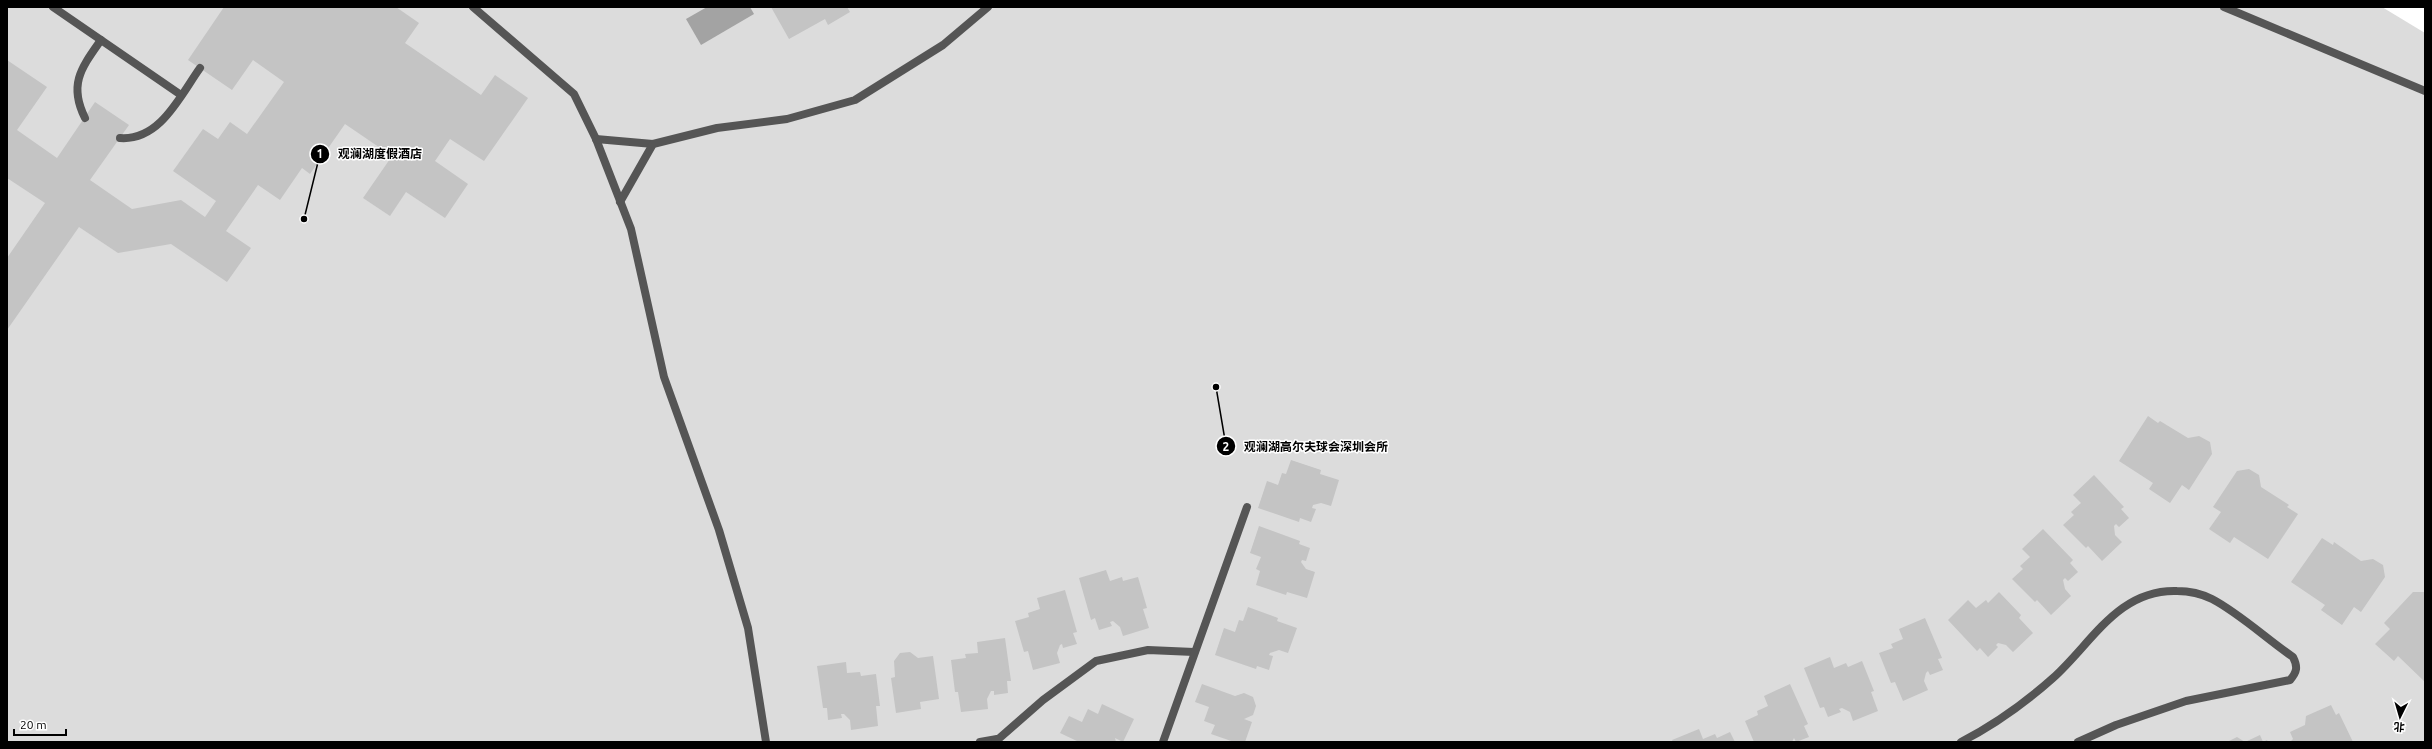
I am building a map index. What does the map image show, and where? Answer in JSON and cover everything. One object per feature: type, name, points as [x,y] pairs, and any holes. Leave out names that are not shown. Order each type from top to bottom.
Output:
[{"type":"street","points":[[54,7],[181,95]]},
{"type":"street","points":[[473,7],[574,94],[596,139],[631,229],[664,377],[719,530],[748,628],[766,742]]},
{"type":"street","points":[[596,139],[653,144],[717,128],[787,120],[855,100],[943,45],[988,7]]},
{"type":"street","points":[[2224,7],[2425,91]]},
{"type":"street","points":[[85,118],[76,96],[77,84],[82,68],[101,40]]},
{"type":"street","points":[[120,138],[137,137],[152,130],[165,118],[200,68]]},
{"type":"street","points":[[620,202],[653,144]]},
{"type":"street","points":[[1163,742],[1247,507]]},
{"type":"street","points":[[1961,742],[2003,717],[2035,694],[2076,656],[2116,611],[2141,596],[2155,592],[2184,591],[2212,599],[2294,657],[2297,665],[2296,673],[2290,680],[2186,701],[2142,716],[2078,742]]},
{"type":"street","points":[[980,742],[996,741],[1096,661],[1148,650],[1194,652]]},
{"type":"shaded area","points":[[7,7],[2382,7],[2425,33],[2425,742],[7,742]]},
{"type":"shaded area","points":[[707,7],[750,7],[754,14],[701,45],[686,19]]},
{"type":"building","points":[[224,7],[396,7],[419,23],[405,43],[481,95],[495,75],[528,98],[484,161],[450,139],[435,161],[468,184],[445,218],[406,192],[390,216],[363,198],[392,156],[345,124],[310,174],[302,168],[280,200],[258,185],[226,231],[251,248],[227,282],[171,244],[118,253],[79,227],[7,330],[7,258],[45,203],[7,178],[7,60],[47,87],[17,130],[57,158],[95,102],[129,125],[90,180],[132,209],[181,200],[205,217],[216,201],[173,171],[203,129],[218,139],[230,122],[247,134],[284,82],[253,60],[232,90],[188,60]]},
{"type":"building","points":[[771,7],[847,7],[850,12],[828,25],[825,19],[789,39]]},
{"type":"building","points":[[2148,416],[2158,423],[2160,421],[2188,438],[2199,436],[2210,442],[2212,454],[2189,490],[2182,485],[2170,503],[2149,489],[2153,483],[2119,461]]},
{"type":"building","points":[[1291,460],[1321,470],[1320,474],[1339,480],[1331,506],[1321,503],[1313,505],[1312,508],[1316,509],[1311,522],[1300,518],[1299,522],[1258,508],[1267,481],[1278,485],[1282,473],[1286,474]]},
{"type":"building","points":[[2249,469],[2259,475],[2261,487],[2289,505],[2287,507],[2298,514],[2268,559],[2234,537],[2230,543],[2209,529],[2221,512],[2213,507],[2237,471]]},
{"type":"building","points":[[2094,475],[2124,507],[2121,509],[2129,518],[2119,527],[2116,524],[2114,526],[2115,535],[2122,542],[2102,561],[2088,546],[2086,548],[2063,525],[2074,515],[2071,512],[2081,503],[2073,495]]},
{"type":"building","points":[[1259,526],[1300,541],[1299,544],[1310,548],[1306,561],[1302,560],[1301,562],[1306,569],[1315,572],[1307,598],[1287,592],[1286,595],[1256,585],[1260,571],[1256,569],[1261,557],[1250,553]]},
{"type":"building","points":[[2043,529],[2073,560],[2070,563],[2078,572],[2068,581],[2065,578],[2063,580],[2065,589],[2071,596],[2051,615],[2037,600],[2035,602],[2012,579],[2023,569],[2020,566],[2030,557],[2022,549]]},
{"type":"building","points":[[2322,538],[2333,545],[2334,542],[2361,561],[2373,559],[2383,565],[2385,577],[2361,612],[2354,607],[2342,625],[2321,610],[2325,605],[2291,582]]},
{"type":"building","points":[[1106,570],[1110,581],[1122,577],[1123,581],[1138,577],[1147,608],[1143,609],[1149,628],[1123,636],[1120,627],[1113,621],[1110,622],[1112,626],[1099,630],[1095,618],[1091,620],[1079,578]]},
{"type":"building","points":[[1065,590],[1077,632],[1073,633],[1077,644],[1063,648],[1062,644],[1060,645],[1057,653],[1060,663],[1033,670],[1028,651],[1024,652],[1015,621],[1029,617],[1028,613],[1040,609],[1037,598]]},
{"type":"building","points":[[1999,592],[2021,615],[2019,618],[2033,633],[2013,652],[2006,645],[1998,643],[1996,645],[1998,647],[1988,657],[1980,648],[1977,651],[1948,620],[1968,600],[1976,608],[1986,600],[1988,603]]},
{"type":"building","points":[[2413,592],[2425,592],[2425,682],[2398,656],[2394,661],[2375,644],[2390,629],[2384,623]]},
{"type":"building","points":[[1248,607],[1278,618],[1277,621],[1297,628],[1288,653],[1279,650],[1270,653],[1269,655],[1273,656],[1269,670],[1257,666],[1256,669],[1215,655],[1224,628],[1235,632],[1239,620],[1243,621]]},
{"type":"building","points":[[1925,618],[1942,658],[1938,659],[1943,670],[1930,675],[1928,671],[1924,681],[1928,690],[1903,701],[1895,682],[1891,683],[1879,653],[1893,648],[1891,644],[1903,639],[1899,629]]},
{"type":"building","points":[[1005,638],[1011,681],[1007,681],[1008,693],[994,695],[994,691],[991,691],[987,699],[988,709],[961,712],[958,692],[955,692],[951,660],[966,658],[965,654],[978,653],[977,642]]},
{"type":"building","points":[[910,652],[918,658],[933,656],[939,699],[920,702],[921,709],[896,713],[891,678],[895,677],[894,661],[900,653]]},
{"type":"building","points":[[1830,657],[1834,668],[1846,663],[1848,667],[1862,661],[1874,691],[1871,692],[1878,711],[1853,721],[1850,712],[1842,708],[1839,709],[1841,712],[1828,717],[1824,707],[1820,708],[1804,668]]},
{"type":"building","points":[[846,662],[847,673],[860,672],[861,676],[876,674],[880,706],[876,706],[878,726],[851,730],[850,720],[844,714],[841,714],[842,718],[828,720],[827,708],[823,708],[817,666]]},
{"type":"building","points":[[1202,684],[1235,696],[1244,693],[1253,697],[1256,706],[1253,715],[1244,719],[1252,722],[1245,742],[1234,742],[1211,734],[1215,725],[1204,721],[1209,707],[1195,702]]},
{"type":"building","points":[[1790,684],[1808,724],[1804,726],[1809,737],[1796,742],[1794,738],[1792,742],[1754,742],[1745,721],[1758,715],[1757,711],[1768,706],[1764,696]]},
{"type":"building","points":[[1102,704],[1134,719],[1123,742],[1115,738],[1116,742],[1079,742],[1060,733],[1069,716],[1082,722],[1088,709],[1098,714]]},
{"type":"building","points":[[2331,705],[2336,715],[2339,713],[2353,742],[2290,742],[2293,739],[2290,732],[2305,725],[2306,716]]},
{"type":"building","points":[[1699,729],[1703,739],[1715,734],[1717,738],[1730,732],[1735,742],[1673,742],[1672,740]]},
{"type":"building","points":[[2260,735],[2263,742],[2245,742]]},
{"type":"building","points":[[2237,737],[2245,742],[2227,742]]},
{"type":"place","name":"观澜湖度假酒店","points":[[304,219]]},
{"type":"place","name":"观澜湖高尔夫球会深圳会所","points":[[1216,387]]}]
